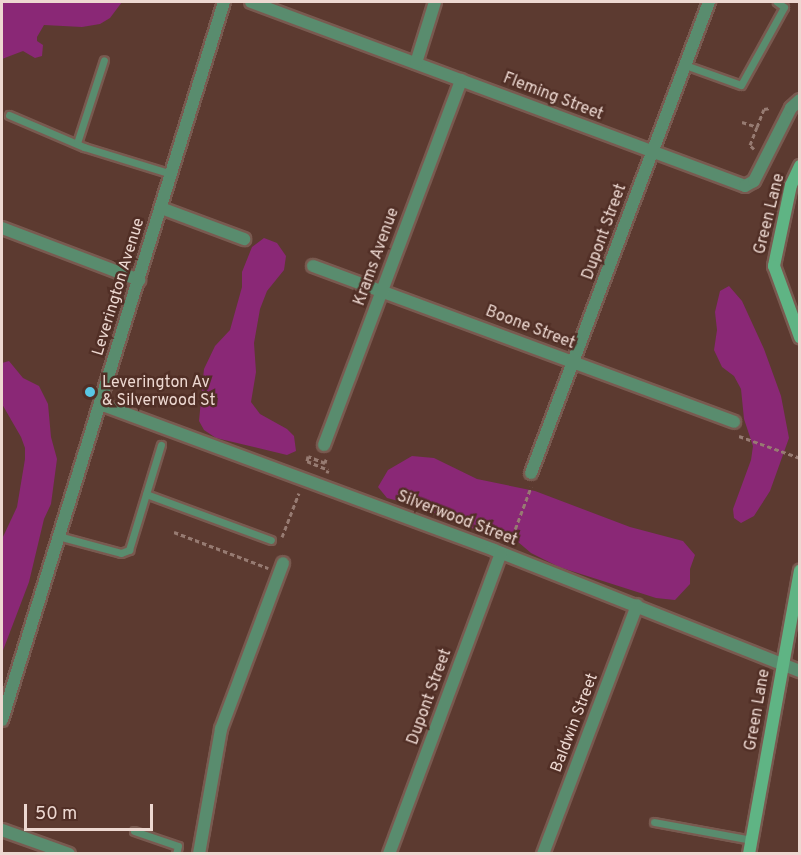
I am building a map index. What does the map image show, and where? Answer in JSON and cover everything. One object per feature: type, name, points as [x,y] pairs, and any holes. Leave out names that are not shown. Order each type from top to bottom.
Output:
[{"type":"main road","name":"Green Lane","points":[[798,173],[774,266],[799,332]]},
{"type":"main road","name":"Green Lane","points":[[749,854],[800,572]]},
{"type":"street","name":"Leverington Avenue","points":[[2,720],[224,2]]},
{"type":"street","name":"Fleming Street","points":[[251,2],[745,186],[750,185],[791,108],[800,100]]},
{"type":"street","points":[[416,63],[435,2]]},
{"type":"street","name":"Dupont Street","points":[[531,480],[709,2]]},
{"type":"street","name":"Krams Avenue","points":[[324,445],[461,80]]},
{"type":"street","points":[[161,208],[244,239]]},
{"type":"street","points":[[2,228],[139,280]]},
{"type":"street","name":"Boone Street","points":[[314,266],[734,422]]},
{"type":"street","name":"Silverwood Street","points":[[100,404],[501,553],[800,671]]},
{"type":"street","name":"Dupont Street","points":[[389,854],[501,553]]},
{"type":"street","points":[[199,854],[221,729],[281,568]]},
{"type":"street","name":"Baldwin Street","points":[[543,854],[637,605]]},
{"type":"street","points":[[2,830],[69,854]]},
{"type":"lane","points":[[685,65],[741,85],[784,7],[777,2]]},
{"type":"lane","points":[[77,143],[104,60]]},
{"type":"lane","points":[[9,115],[77,143],[172,174]]},
{"type":"lane","points":[[58,536],[125,553],[131,546],[161,445]]},
{"type":"lane","points":[[146,494],[272,540]]},
{"type":"lane","points":[[654,822],[752,840]]},
{"type":"lane","points":[[134,831],[178,846],[176,854]]},
{"type":"path","points":[[756,150],[750,145],[764,109],[771,108]]},
{"type":"path","points":[[742,122],[757,127]]},
{"type":"path","points":[[744,437],[800,458]]},
{"type":"path","points":[[323,463],[308,456],[307,461],[326,469]]},
{"type":"path","points":[[511,540],[531,480]]},
{"type":"path","points":[[282,535],[300,490],[309,493]]},
{"type":"path","points":[[174,532],[281,568]]},
{"type":"shaded area","points":[[2,2],[122,2],[110,18],[100,24],[82,27],[44,25],[37,37],[37,41],[43,45],[42,56],[35,58],[23,51],[2,59]]},
{"type":"shaded area","points":[[264,238],[277,243],[286,256],[284,270],[267,291],[260,309],[254,343],[256,372],[251,402],[260,414],[287,429],[294,436],[296,451],[287,455],[216,438],[204,430],[199,421],[204,369],[215,346],[230,330],[242,287],[242,272],[252,247]]},
{"type":"shaded area","points":[[729,286],[742,301],[764,349],[781,396],[789,438],[770,491],[754,516],[741,523],[734,518],[733,509],[751,460],[753,446],[744,419],[741,389],[734,376],[722,367],[714,350],[717,330],[715,312],[720,291]]},
{"type":"shaded area","points":[[9,361],[23,378],[39,386],[48,404],[51,437],[57,459],[51,504],[44,519],[29,582],[2,653],[2,539],[17,507],[25,459],[25,448],[21,437],[2,404],[2,363]]},
{"type":"shaded area","points":[[412,456],[434,458],[477,479],[535,491],[630,527],[683,541],[695,555],[690,569],[690,584],[675,600],[656,598],[559,567],[531,553],[511,536],[484,533],[418,506],[387,498],[378,487],[388,470]]},
{"type":"place","name":"Leverington Av & Silverwood St","points":[[90,392]]}]
